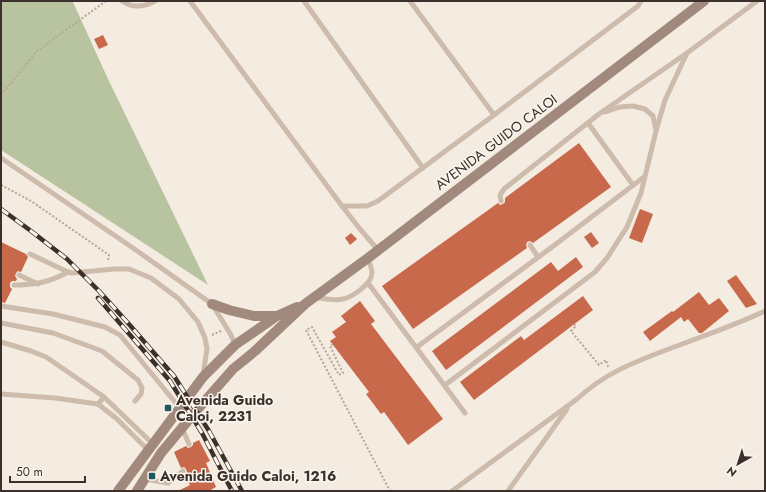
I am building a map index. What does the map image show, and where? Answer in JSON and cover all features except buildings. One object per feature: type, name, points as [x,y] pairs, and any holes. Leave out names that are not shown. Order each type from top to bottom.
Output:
[{"type":"main road","name":"AVENIDA GUIDO CALOI","points":[[137,491],[161,453],[233,369],[255,351],[305,304],[368,258],[704,1]]},
{"type":"main road","points":[[212,304],[254,316],[277,316]]},
{"type":"main road","name":"AVENIDA GUIDO CALOI","points":[[118,491],[203,376],[235,345],[277,316],[305,304]]},
{"type":"main road","points":[[233,369],[232,366],[235,345]]},
{"type":"lane","points":[[122,1],[135,6],[155,1]]},
{"type":"lane","points":[[190,1],[342,206],[378,250]]},
{"type":"lane","points":[[304,1],[423,168]]},
{"type":"lane","points":[[410,1],[494,115]]},
{"type":"lane","points":[[342,206],[367,206],[378,201],[638,6],[641,1]]},
{"type":"lane","points":[[501,201],[500,195],[504,189],[599,114],[687,53],[757,1]]},
{"type":"lane","points":[[445,385],[595,272],[608,258],[627,227],[640,193],[665,100],[687,53]]},
{"type":"lane","points":[[599,114],[620,107],[633,106],[645,109],[653,116],[656,131]]},
{"type":"lane","points":[[588,123],[633,185]]},
{"type":"lane","points":[[1,158],[212,304],[231,335],[235,345]]},
{"type":"lane","points":[[417,347],[644,177]]},
{"type":"lane","points":[[530,245],[538,257]]},
{"type":"lane","points":[[30,254],[72,273],[129,269],[151,278],[178,299],[198,322],[205,338],[207,349],[203,376]]},
{"type":"lane","points":[[314,297],[328,300],[343,299],[356,293],[368,283],[372,273],[368,258]]},
{"type":"lane","points":[[14,285],[39,284],[58,278],[68,272]]},
{"type":"lane","points":[[19,275],[39,284]]},
{"type":"lane","points":[[368,283],[465,413]]},
{"type":"lane","points":[[1,306],[53,314],[104,327],[120,335],[180,408]]},
{"type":"lane","points":[[452,491],[588,389],[611,374],[635,362],[765,311]]},
{"type":"lane","points":[[1,323],[53,334],[102,351],[138,380],[142,388],[141,394],[135,401]]},
{"type":"lane","points":[[1,342],[32,351],[46,358],[104,397],[150,447]]},
{"type":"lane","points":[[1,394],[55,398],[98,404],[150,447]]},
{"type":"lane","points":[[98,404],[104,397]]},
{"type":"lane","points":[[508,491],[570,404]]},
{"type":"lane","points":[[182,428],[189,444]]},
{"type":"lane","points":[[145,479],[168,483],[183,471]]},
{"type":"path","points":[[1,95],[36,51],[106,1]]},
{"type":"path","points":[[1,185],[31,201],[109,255],[109,261],[104,271]]},
{"type":"path","points":[[574,324],[576,326],[571,331],[599,365],[606,360]]},
{"type":"path","points":[[333,344],[330,346],[344,373],[339,375],[312,327],[306,330],[390,491]]},
{"type":"green space","points":[[1,1],[74,1],[73,2],[108,79],[208,285],[1,150]]},
{"type":"railway","points":[[1,209],[67,259],[99,291],[174,376],[209,431],[242,491]]},
{"type":"railway","points":[[98,298],[170,381],[202,433],[232,491]]},
{"type":"place","name":"Avenida Guido Caloi, 2231","points":[[168,408]]},
{"type":"place","name":"Avenida Guido Caloi, 1216","points":[[152,476]]}]
